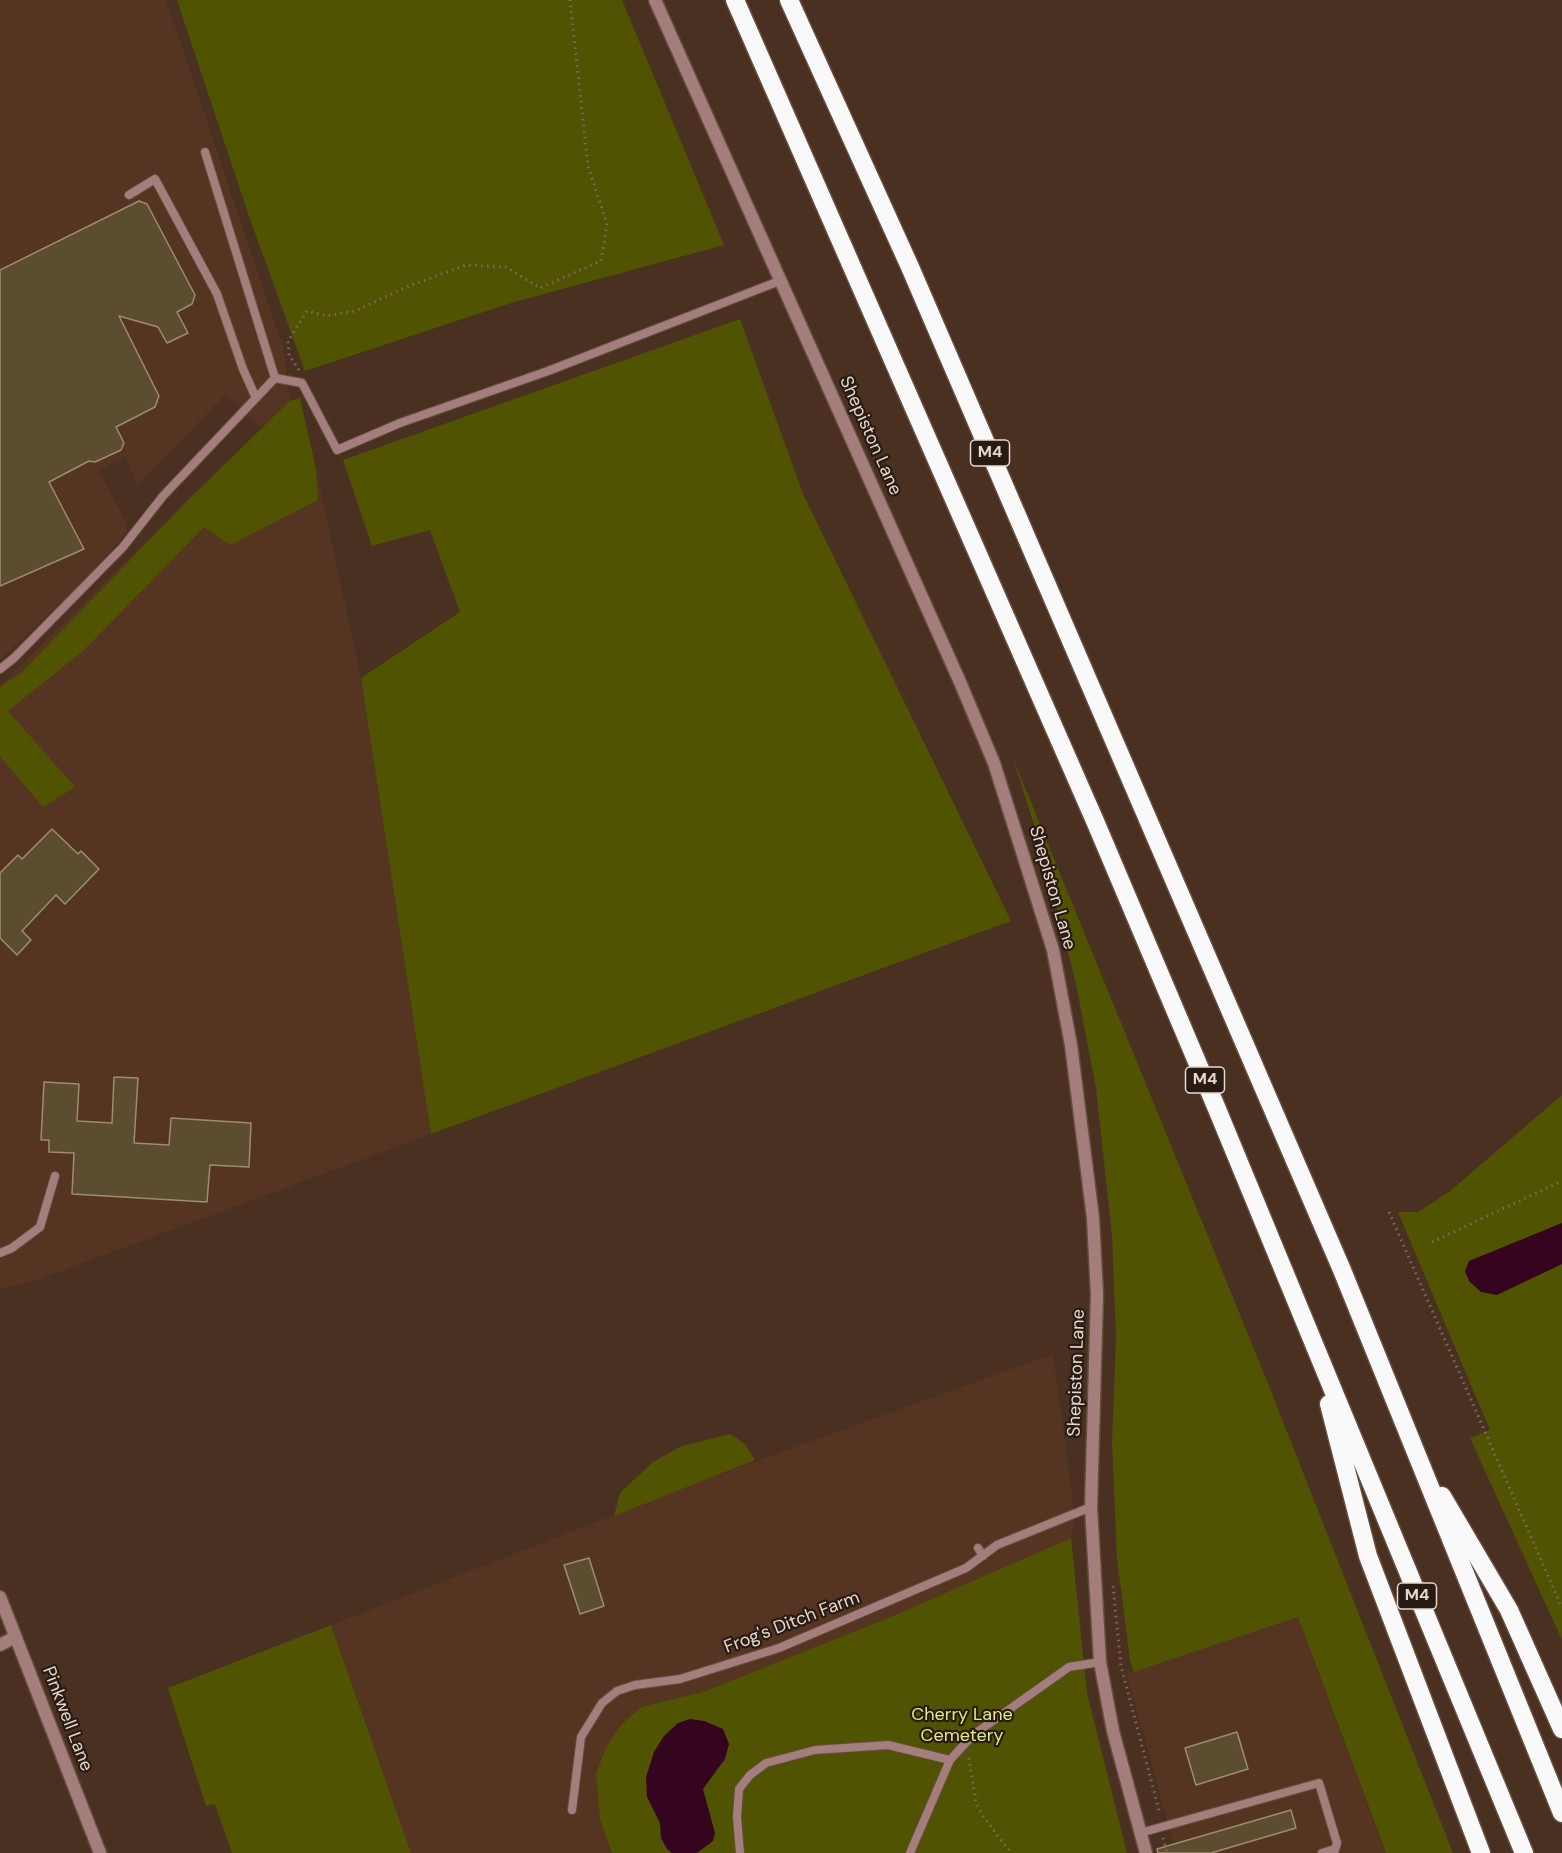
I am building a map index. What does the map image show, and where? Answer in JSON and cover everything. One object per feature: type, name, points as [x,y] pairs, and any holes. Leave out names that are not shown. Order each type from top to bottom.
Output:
[{"type":"highway","name":"M4","points":[[735,0],[1095,821],[1524,1853]]},
{"type":"highway","name":"M4","points":[[789,0],[910,267],[1338,1260],[1562,1813]]},
{"type":"highway","name":"M4","points":[[1312,1339],[1368,1556],[1481,1853]]},
{"type":"highway","name":"M4","points":[[1413,1446],[1509,1610],[1562,1729]]},
{"type":"street","name":"Shepiston Lane","points":[[655,0],[782,280],[994,763],[1053,950],[1071,1045],[1093,1218],[1097,1294],[1091,1507],[1100,1662],[1113,1731],[1146,1853]]},
{"type":"street","name":"Pinkwell Lane","points":[[0,1597],[100,1853]]},
{"type":"street","points":[[0,1645],[15,1637]]},
{"type":"lane","points":[[205,152],[275,378]]},
{"type":"lane","points":[[129,195],[155,179],[217,294],[243,369],[256,398]]},
{"type":"lane","points":[[275,378],[302,383],[338,450],[400,423],[548,371],[782,280]]},
{"type":"lane","points":[[0,669],[14,658],[123,547],[162,496],[275,378]]},
{"type":"lane","points":[[0,1253],[12,1248],[40,1227],[55,1176]]},
{"type":"lane","name":"Frog's Ditch Farm","points":[[572,1810],[581,1737],[602,1703],[618,1692],[635,1685],[680,1680],[779,1648],[966,1568],[997,1545],[1091,1507]]},
{"type":"lane","points":[[978,1548],[983,1556]]},
{"type":"lane","points":[[910,1853],[950,1760],[966,1743],[998,1715],[1069,1667],[1100,1662]]},
{"type":"lane","points":[[740,1853],[737,1817],[739,1789],[750,1775],[766,1763],[815,1750],[888,1745],[950,1760]]},
{"type":"lane","points":[[1140,1833],[1319,1783],[1337,1843],[1334,1851],[1322,1853]]},
{"type":"path","points":[[302,383],[298,367],[289,355],[288,341],[307,312],[326,316],[355,311],[409,286],[466,265],[506,267],[540,288],[601,261],[607,224],[588,166],[570,0]]},
{"type":"path","points":[[1432,1242],[1562,1180]]},
{"type":"path","points":[[1389,1212],[1562,1608]]},
{"type":"path","points":[[1112,1583],[1121,1666],[1159,1807]]},
{"type":"path","points":[[966,1743],[976,1803],[1011,1853]]},
{"type":"path","points":[[1164,1843],[1167,1853]]},
{"type":"shaded area","points":[[0,0],[166,0],[284,350],[290,401],[262,429],[226,394],[138,484],[125,457],[98,470],[125,520],[127,531],[85,579],[0,660]]},
{"type":"shaded area","points":[[316,469],[361,678],[431,1134],[31,1282],[0,1288],[0,686],[192,496]]},
{"type":"shaded area","points":[[1562,1223],[1562,1264],[1497,1295],[1481,1292],[1469,1281],[1465,1271],[1469,1261]]},
{"type":"shaded area","points":[[1053,1354],[1075,1518],[1071,1538],[888,1618],[703,1692],[641,1707],[621,1725],[606,1747],[596,1774],[600,1819],[612,1853],[411,1853],[331,1625],[710,1478]]},
{"type":"shaded area","points":[[1298,1617],[1385,1853],[1176,1853],[1127,1674]]},
{"type":"shaded area","points":[[690,1719],[704,1721],[723,1729],[729,1744],[725,1759],[703,1789],[715,1833],[713,1841],[697,1853],[672,1853],[661,1838],[660,1823],[647,1797],[646,1777],[654,1752],[664,1736],[678,1723]]},
{"type":"green space","points":[[177,0],[622,0],[724,245],[511,303],[305,371],[250,219]]},
{"type":"green space","points":[[740,319],[803,494],[1011,921],[431,1134],[361,678],[460,612],[430,530],[372,546],[343,460]]},
{"type":"green space","points":[[300,398],[316,469],[318,500],[230,545],[204,527],[83,651],[8,711],[75,787],[43,807],[0,756],[0,687],[22,672],[192,496],[290,401]]},
{"type":"green space","points":[[1013,758],[1267,1381],[1453,1853],[1386,1853],[1298,1617],[1134,1672],[1130,1660],[1117,1559],[1112,1444],[1116,1336],[1112,1235],[1096,1088],[1076,984],[1041,847]]},
{"type":"green space","points":[[1562,1095],[1562,1640],[1470,1438],[1490,1430],[1398,1212],[1418,1212],[1449,1192]]},
{"type":"green space","points":[[730,1434],[745,1444],[755,1460],[614,1516],[620,1493],[653,1462],[682,1446]]},
{"type":"green space","name":"Cherry Lane Cemetery","points":[[1071,1538],[1087,1693],[1127,1853],[612,1853],[600,1819],[596,1774],[606,1747],[621,1725],[641,1707],[703,1692],[888,1618]]},
{"type":"green space","points":[[331,1625],[411,1853],[232,1853],[215,1804],[206,1806],[168,1688]]},
{"type":"building","points":[[139,201],[147,204],[195,295],[192,304],[177,312],[188,333],[167,343],[158,327],[119,316],[159,396],[155,407],[116,427],[124,443],[121,450],[95,462],[89,461],[49,482],[84,549],[0,586],[0,270]]},
{"type":"building","points":[[52,829],[78,854],[81,851],[99,869],[65,904],[56,895],[22,931],[31,940],[17,955],[0,938],[0,873],[18,855],[22,859]]},
{"type":"building","points":[[114,1077],[138,1078],[134,1143],[169,1145],[171,1118],[251,1123],[249,1167],[210,1165],[207,1202],[72,1194],[74,1153],[49,1152],[49,1140],[41,1140],[44,1082],[79,1084],[77,1121],[112,1123]]},
{"type":"building","points":[[589,1558],[604,1606],[580,1614],[564,1565]]},
{"type":"building","points":[[1237,1732],[1248,1769],[1196,1785],[1185,1748]]},
{"type":"building","points":[[1291,1810],[1296,1828],[1211,1853],[1158,1853],[1157,1849]]}]
